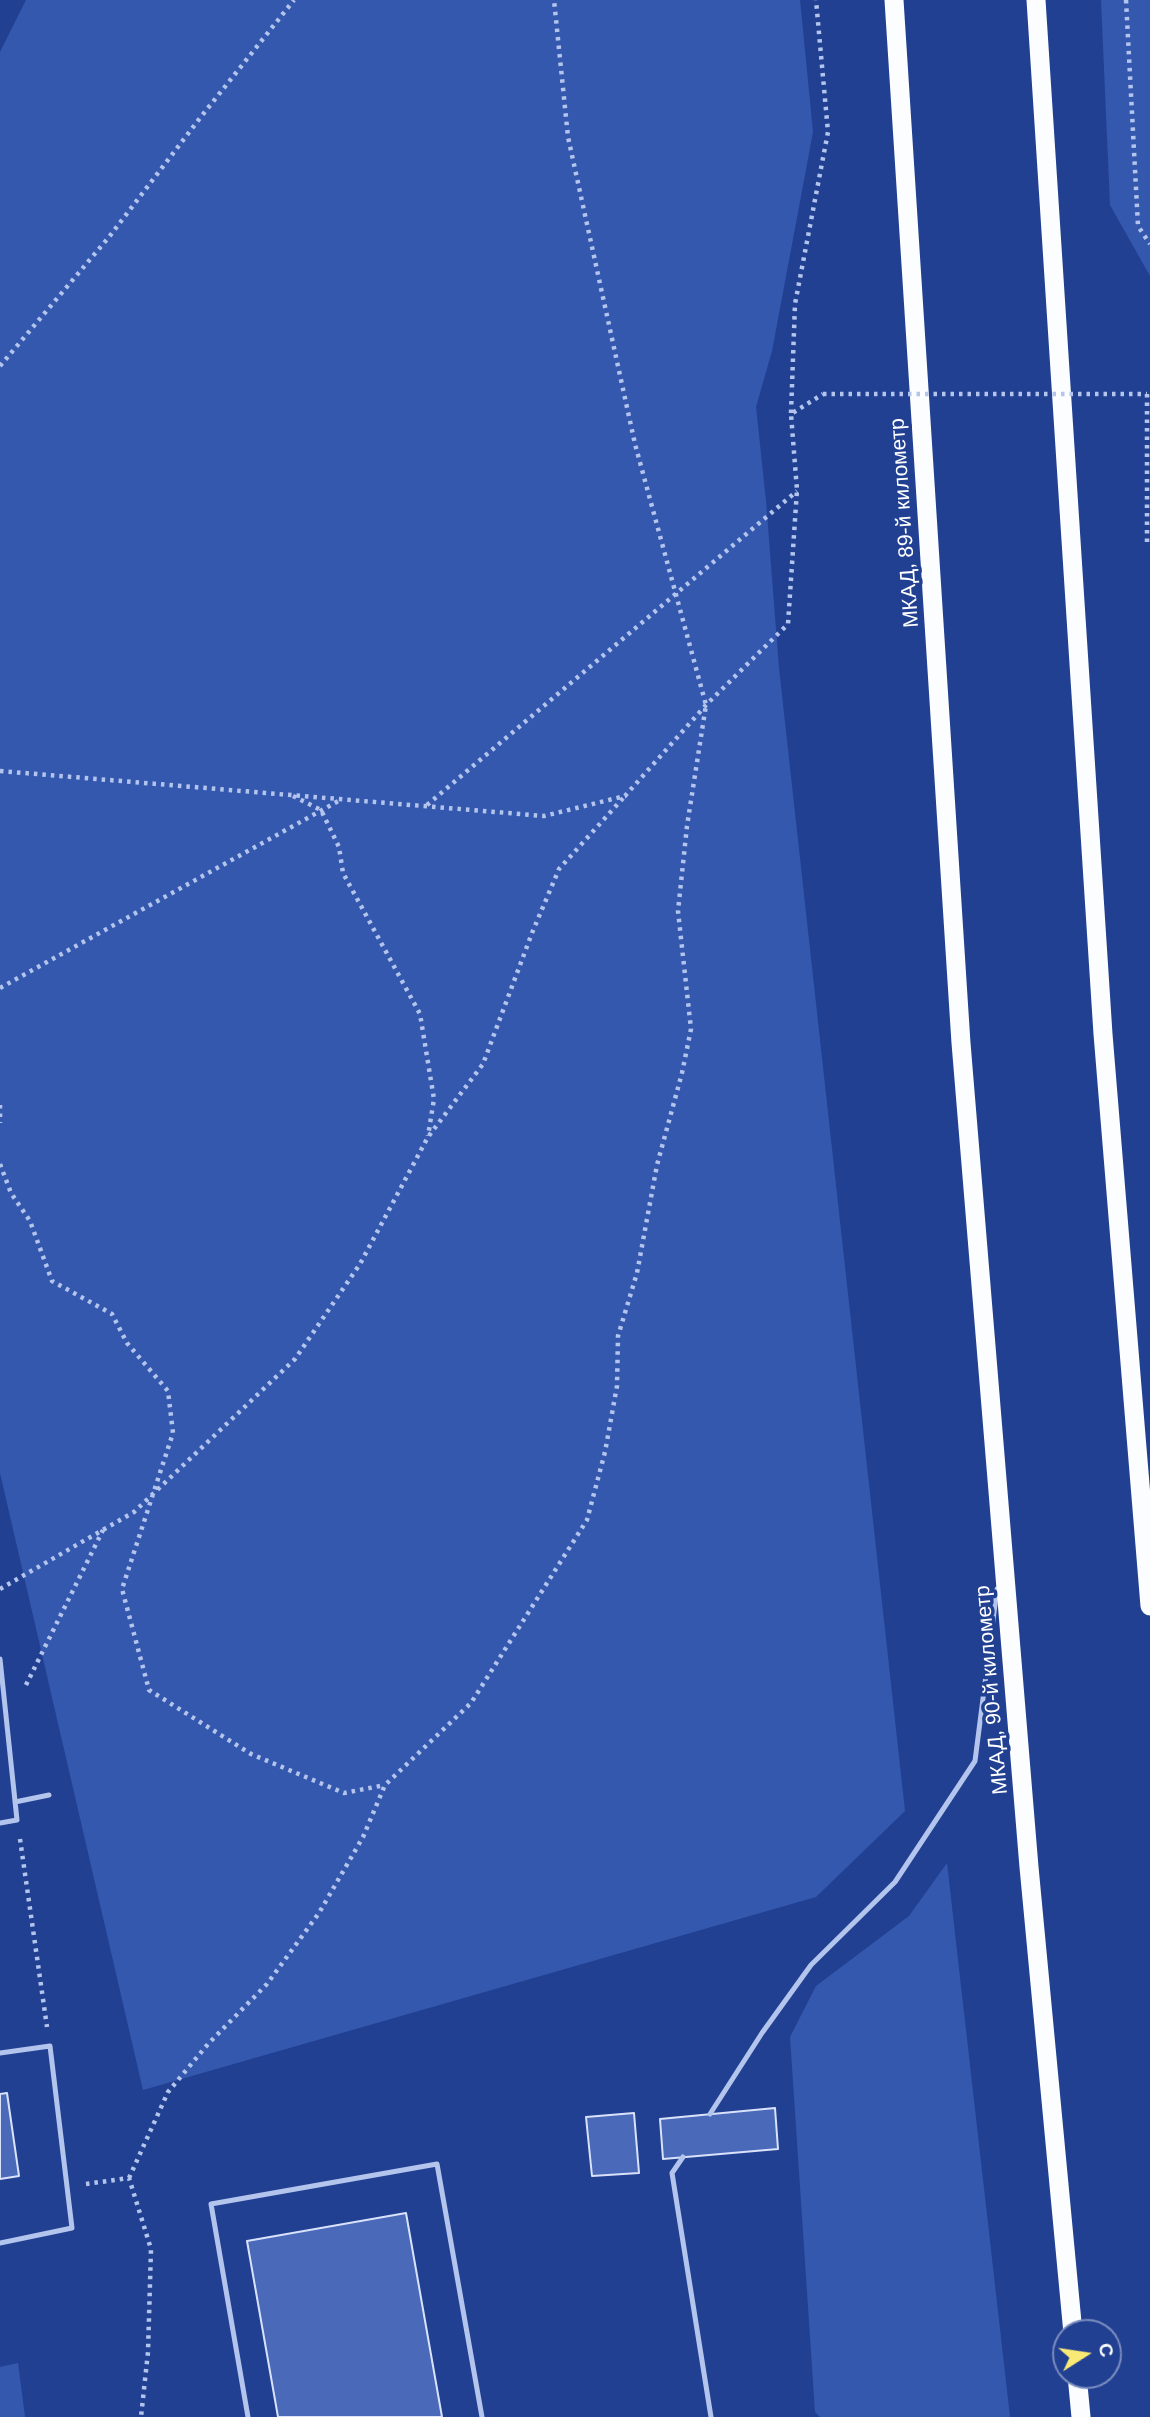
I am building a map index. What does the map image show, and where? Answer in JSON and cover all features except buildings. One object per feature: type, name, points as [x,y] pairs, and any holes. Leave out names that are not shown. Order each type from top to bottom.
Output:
[{"type":"highway","name":"МКАД, 89-й километр","points":[[894,0],[961,1043]]},
{"type":"highway","points":[[1036,0],[1103,1034],[1150,1606]]},
{"type":"highway","name":"МКАД, 90-й километр","points":[[961,1043],[1030,1880],[1072,2319]]},
{"type":"highway","points":[[1079,2389],[1082,2417]]},
{"type":"lane","points":[[710,2114],[762,2033],[811,1965],[895,1882],[975,1761],[1003,1548]]},
{"type":"lane","points":[[0,1659],[17,1820],[0,1823]]},
{"type":"lane","points":[[15,1802],[49,1795]]},
{"type":"lane","points":[[0,2053],[50,2046],[72,2228],[0,2244]]},
{"type":"lane","points":[[683,2157],[672,2173],[711,2417]]},
{"type":"lane","points":[[248,2417],[211,2204],[437,2164],[482,2417]]},
{"type":"path","points":[[0,366],[109,237],[295,0]]},
{"type":"path","points":[[141,2417],[148,2352],[151,2249],[130,2178],[168,2092],[208,2044],[267,1984],[319,1913],[363,1837],[385,1785],[471,1703],[587,1520],[605,1452],[617,1386],[618,1336],[637,1273],[657,1166],[691,1029],[678,912],[687,826],[706,705],[635,444],[569,137],[554,0]]},
{"type":"path","points":[[0,1589],[134,1512],[295,1359],[360,1264],[428,1137],[483,1064],[559,869],[706,705],[788,624],[797,490],[791,414],[795,303],[828,132],[816,0]]},
{"type":"path","points":[[1126,0],[1138,226],[1150,244]]},
{"type":"path","points":[[791,414],[823,394],[1147,394],[1147,543],[1150,543]]},
{"type":"path","points":[[426,806],[797,490]]},
{"type":"path","points":[[0,771],[544,816],[625,796]]},
{"type":"path","points":[[289,795],[321,810],[339,847],[343,873],[420,1014],[434,1099],[428,1137]]},
{"type":"path","points":[[0,988],[342,799]]},
{"type":"path","points":[[0,1105],[0,1123]]},
{"type":"path","points":[[0,1164],[11,1193],[30,1221],[52,1281],[112,1314],[127,1343],[168,1391],[173,1433],[122,1589],[149,1690],[251,1754],[344,1793],[385,1785]]},
{"type":"path","points":[[7,1724],[103,1530]]},
{"type":"path","points":[[17,1820],[50,2046]]},
{"type":"path","points":[[66,2187],[130,2178]]},
{"type":"shaded area","points":[[26,0],[800,0],[813,132],[772,351],[756,407],[779,668],[905,1811],[816,1897],[143,2090],[0,1473],[0,52]]},
{"type":"shaded area","points":[[1101,0],[1150,0],[1150,276],[1110,205]]},
{"type":"shaded area","points":[[947,1863],[1010,2417],[820,2417],[815,2412],[790,2037],[816,1986],[909,1916]]},
{"type":"shaded area","points":[[18,2363],[25,2417],[0,2417],[0,2367]]}]
